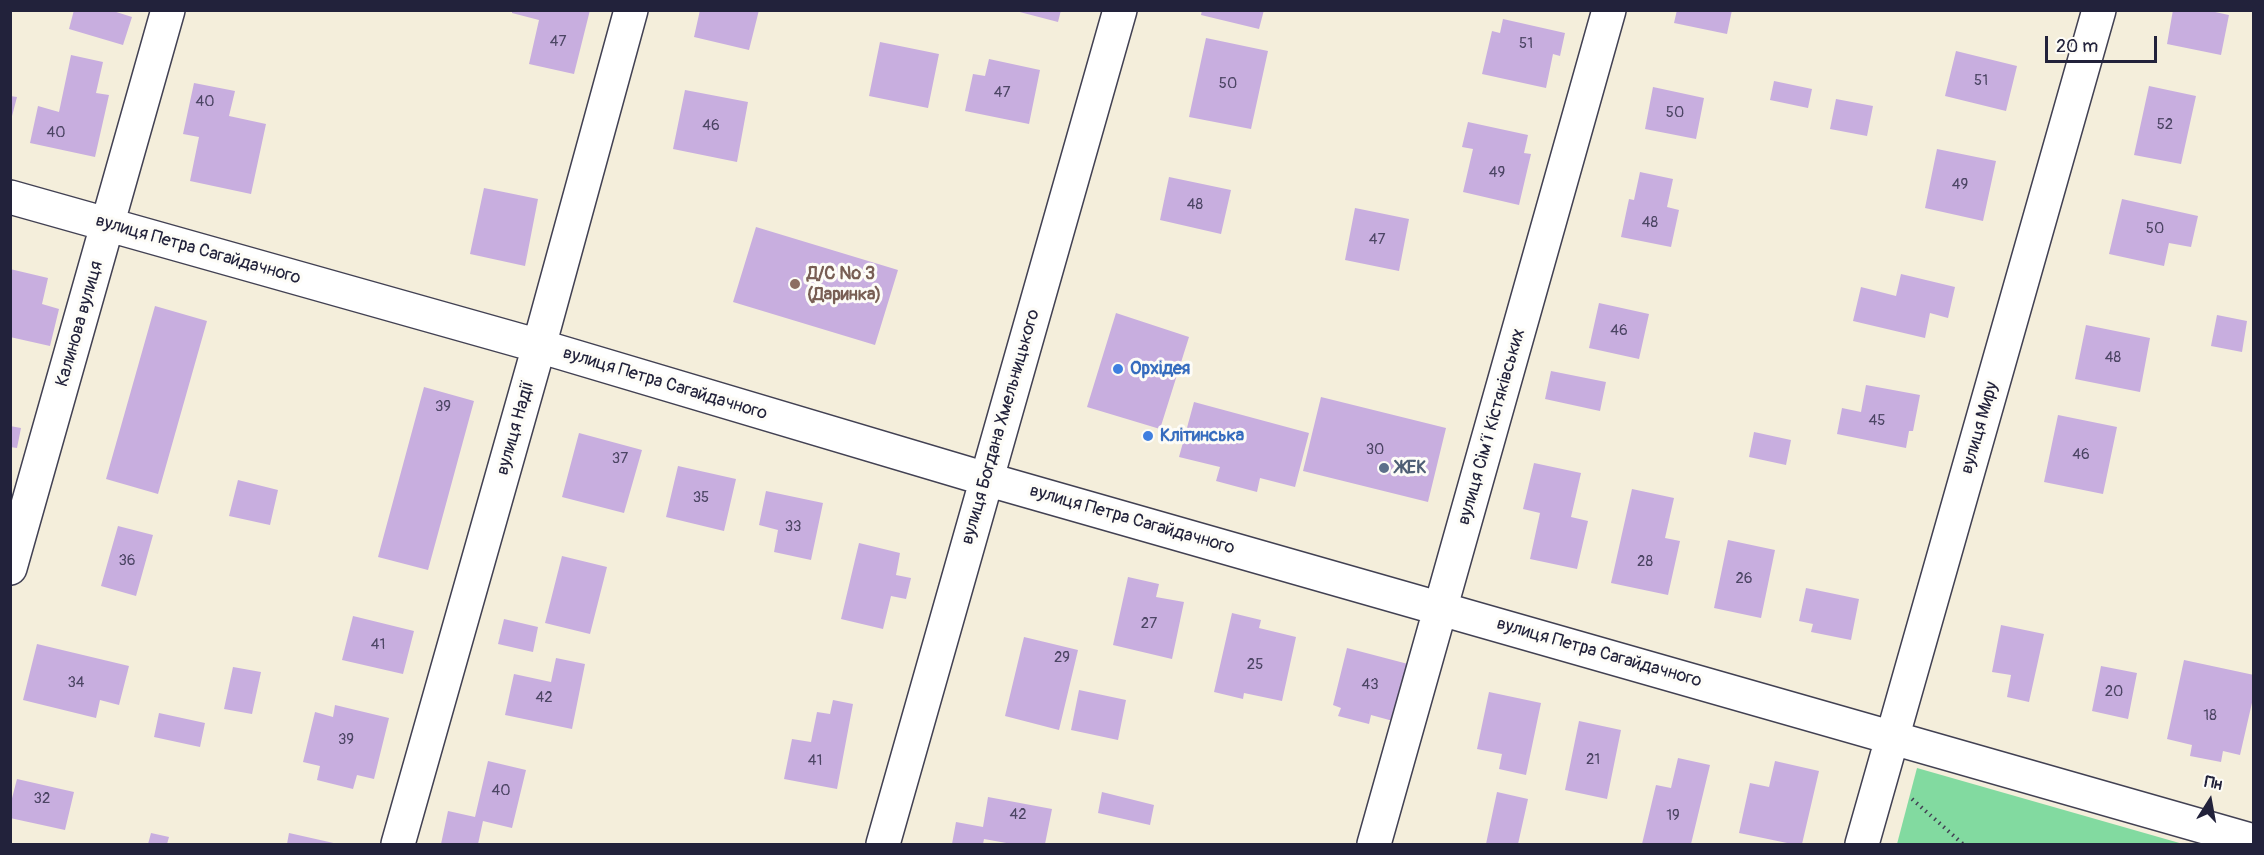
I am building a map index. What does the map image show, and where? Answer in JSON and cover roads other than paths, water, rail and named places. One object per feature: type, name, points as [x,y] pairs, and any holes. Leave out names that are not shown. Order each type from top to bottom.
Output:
[{"type":"street","name":"Калинова вулиця","points":[[10,568],[168,10]]},
{"type":"street","name":"вулиця Надії","points":[[398,844],[539,346],[631,10]]},
{"type":"street","name":"вулиця Богдана Хмельницького","points":[[883,844],[1120,10]]},
{"type":"street","name":"вулиця Сімʼї Кістяківських","points":[[1374,844],[1609,10]]},
{"type":"street","name":"вулиця Миру","points":[[1862,844],[2098,10]]},
{"type":"street","name":"вулиця Петра Сагайдачного","points":[[10,197],[539,346],[986,479],[2253,841]]},
{"type":"place","name":"Д/С № 3 (Даринка)","points":[[795,284]]},
{"type":"place","name":"Орхідея","points":[[1118,369]]},
{"type":"place","name":"Клітинська","points":[[1148,436]]},
{"type":"place","name":"ЖЕК","points":[[1384,468]]}]
